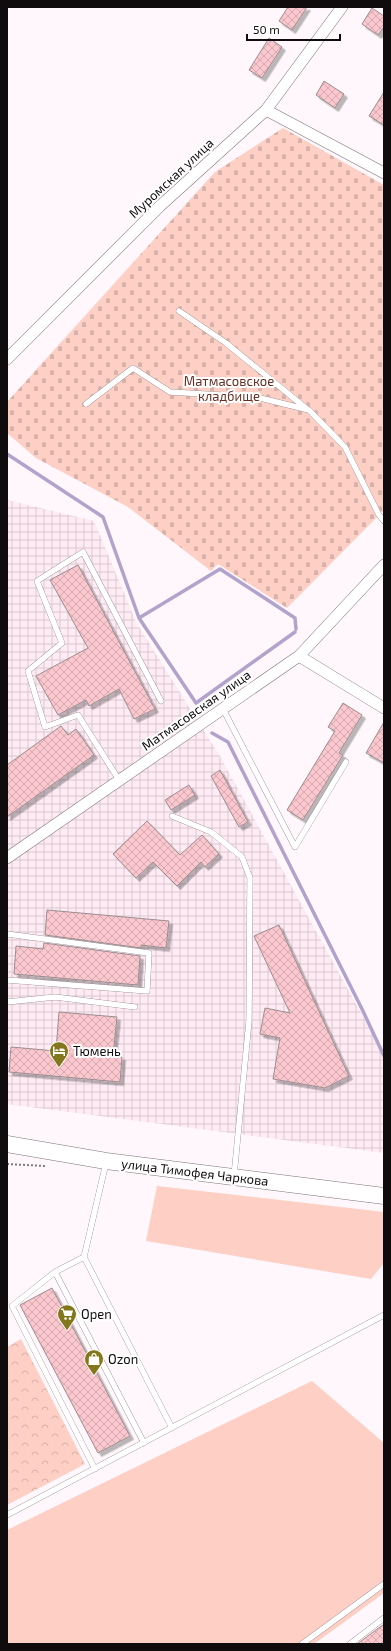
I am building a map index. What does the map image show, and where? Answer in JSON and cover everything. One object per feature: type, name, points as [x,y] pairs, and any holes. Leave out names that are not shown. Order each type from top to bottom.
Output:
[{"type":"main road","name":"улица Тимофея Чаркова","points":[[7,1144],[106,1160],[384,1196]]},
{"type":"street","name":"Муромская улица","points":[[7,359],[160,206],[266,110],[342,7]]},
{"type":"street","points":[[266,110],[384,173]]},
{"type":"street","name":"Матмасовская улица","points":[[7,858],[299,656],[384,565]]},
{"type":"street","points":[[299,656],[384,708]]},
{"type":"lane","points":[[179,311],[226,343],[309,410],[345,447],[379,515],[384,521]]},
{"type":"lane","points":[[86,404],[133,368],[170,392],[256,397],[309,410]]},
{"type":"lane","points":[[120,780],[78,715],[45,727],[28,671],[62,643],[37,581],[83,552],[161,700]]},
{"type":"lane","points":[[222,709],[295,847],[346,762]]},
{"type":"lane","points":[[172,816],[211,832],[242,857],[250,878],[249,1021],[234,1177]]},
{"type":"lane","points":[[7,934],[149,953],[147,991],[7,980]]},
{"type":"lane","points":[[7,1002],[55,997],[136,1007]]},
{"type":"lane","points":[[106,1160],[84,1257],[172,1428]]},
{"type":"lane","points":[[84,1257],[55,1272],[12,1306],[95,1469]]},
{"type":"lane","points":[[55,1272],[144,1443]]},
{"type":"lane","points":[[7,1514],[95,1469],[384,1315]]},
{"type":"lane","points":[[302,1644],[384,1584]]},
{"type":"lane","points":[[350,1644],[384,1618]]},
{"type":"shaded area","points":[[7,500],[94,521],[137,624],[221,758],[384,1055],[384,1153],[7,1104]]},
{"type":"green space","name":"Матмасовское кладбище","points":[[283,128],[384,185],[384,510],[287,608],[218,564],[211,571],[128,507],[36,458],[7,433],[7,402],[215,172]]},
{"type":"green space","points":[[157,1186],[384,1212],[384,1263],[371,1279],[146,1241]]},
{"type":"green space","points":[[21,1339],[85,1464],[7,1505],[7,1347]]},
{"type":"green space","points":[[312,1381],[384,1443],[384,1593],[314,1644],[7,1644],[7,1530]]},
{"type":"building","points":[[288,7],[307,7],[292,30],[279,21]]},
{"type":"building","points":[[372,8],[384,16],[384,27],[378,35],[362,24]]},
{"type":"building","points":[[269,38],[282,47],[262,78],[249,70]]},
{"type":"building","points":[[324,81],[344,94],[335,108],[316,95]]},
{"type":"building","points":[[384,92],[384,125],[369,116]]},
{"type":"building","points":[[78,565],[155,709],[134,719],[119,689],[89,706],[86,700],[58,715],[36,676],[88,648],[50,580]]},
{"type":"building","points":[[343,703],[362,715],[339,753],[343,755],[303,820],[287,810],[335,731],[328,727]]},
{"type":"building","points":[[384,722],[384,763],[366,753]]},
{"type":"building","points":[[61,726],[68,735],[76,729],[94,755],[7,817],[7,765]]},
{"type":"building","points":[[220,770],[248,822],[239,827],[211,776]]},
{"type":"building","points":[[189,785],[195,795],[171,810],[165,800]]},
{"type":"building","points":[[147,821],[180,855],[202,835],[219,854],[205,867],[201,862],[177,886],[153,862],[136,878],[113,854]]},
{"type":"building","points":[[47,910],[169,921],[166,948],[141,945],[141,948],[45,935]]},
{"type":"building","points":[[279,925],[349,1076],[325,1088],[273,1079],[280,1038],[260,1034],[265,1008],[290,1013],[254,936]]},
{"type":"building","points":[[44,943],[140,956],[138,985],[14,974],[16,946],[43,949]]},
{"type":"building","points":[[59,1012],[117,1017],[113,1056],[122,1057],[120,1082],[9,1072],[11,1047],[56,1051]]},
{"type":"building","points":[[52,1288],[130,1436],[98,1453],[20,1305]]},
{"type":"building","points":[[384,1624],[384,1644],[357,1644]]},
{"type":"waterway","points":[[7,454],[103,517],[139,618],[196,703],[295,632]]},
{"type":"waterway","points":[[139,618],[220,569],[295,618],[296,629]]},
{"type":"waterway","points":[[212,733],[228,742],[362,1009],[384,1056]]},
{"type":"place","name":"Тюмень","points":[[59,1068]]},
{"type":"place","name":"Open","points":[[67,1331]]},
{"type":"place","name":"Ozon","points":[[94,1376]]}]
